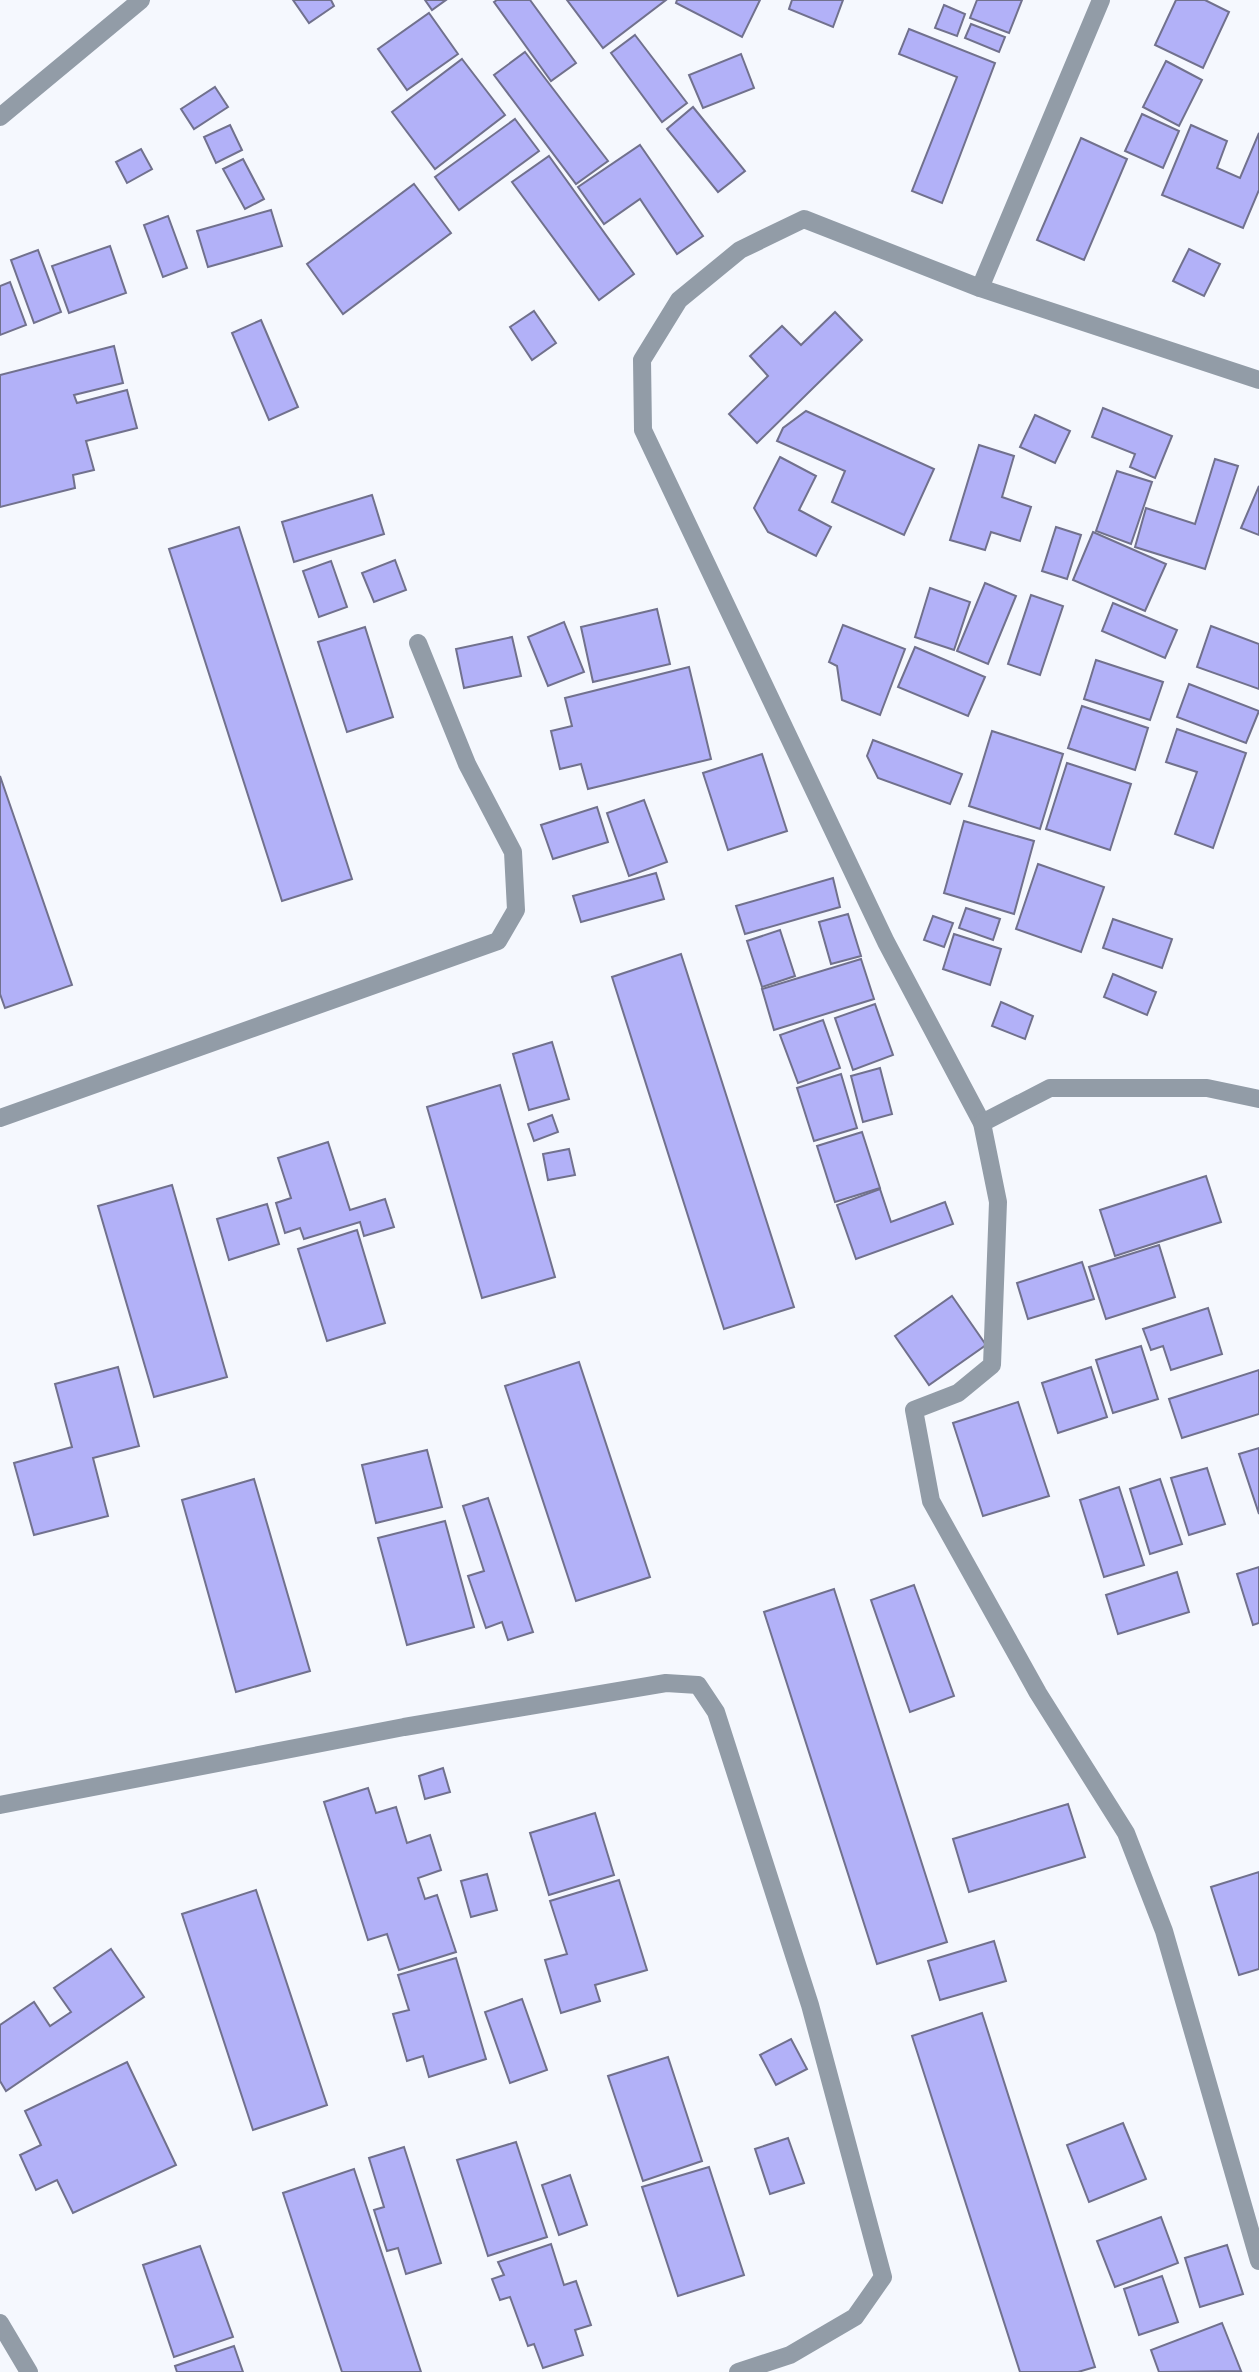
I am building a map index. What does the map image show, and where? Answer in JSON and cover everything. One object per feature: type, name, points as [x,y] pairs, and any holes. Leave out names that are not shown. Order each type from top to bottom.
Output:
[{"type":"street","points":[[0,117],[141,0]]},
{"type":"street","points":[[980,288],[1101,0]]},
{"type":"street","points":[[1259,380],[980,288],[804,219],[740,250],[679,300],[642,360],[643,430],[886,942],[982,1123],[998,1202],[992,1365],[958,1393],[914,1410],[931,1501],[1038,1693],[1126,1833],[1164,1931],[1259,2261]]},
{"type":"street","points":[[0,1118],[498,941],[516,910],[513,852],[467,764],[418,643]]},
{"type":"street","points":[[982,1123],[1050,1088],[1208,1088],[1259,1099]]},
{"type":"street","points":[[0,1805],[418,1724],[666,1683],[698,1685],[716,1712],[810,2005],[883,2277],[855,2317],[790,2355],[738,2372]]},
{"type":"street","points":[[0,2323],[29,2372]]},
{"type":"building","points":[[293,0],[331,0],[334,6],[309,23]]},
{"type":"building","points":[[425,0],[446,0],[432,10]]},
{"type":"building","points":[[530,0],[576,63],[551,81],[494,2]]},
{"type":"building","points":[[567,0],[666,0],[603,48]]},
{"type":"building","points":[[677,0],[760,0],[742,37],[676,3]]},
{"type":"building","points":[[792,0],[843,0],[833,27],[789,9]]},
{"type":"building","points":[[977,0],[1022,0],[1009,33],[970,18]]},
{"type":"building","points":[[1176,0],[1205,0],[1229,12],[1203,68],[1155,45]]},
{"type":"building","points":[[944,5],[965,14],[957,36],[935,28]]},
{"type":"building","points":[[429,13],[458,54],[407,90],[378,49]]},
{"type":"building","points":[[971,24],[1005,37],[999,52],[965,38]]},
{"type":"building","points":[[909,29],[995,63],[942,203],[912,191],[957,77],[899,54]]},
{"type":"building","points":[[635,35],[687,103],[662,122],[611,53]]},
{"type":"building","points":[[525,52],[608,161],[576,184],[494,75]]},
{"type":"building","points":[[741,54],[754,88],[703,108],[689,75]]},
{"type":"building","points":[[462,59],[505,115],[435,169],[392,112]]},
{"type":"building","points":[[1166,61],[1202,80],[1179,126],[1143,107]]},
{"type":"building","points":[[215,87],[228,107],[194,129],[181,109]]},
{"type":"building","points":[[693,107],[745,171],[718,192],[667,129]]},
{"type":"building","points":[[1142,114],[1179,131],[1163,168],[1125,151]]},
{"type":"building","points":[[515,119],[539,151],[459,210],[435,177]]},
{"type":"building","points":[[230,125],[242,150],[216,163],[204,137]]},
{"type":"building","points":[[1191,125],[1227,141],[1217,168],[1240,178],[1259,133],[1259,190],[1243,228],[1162,195]]},
{"type":"building","points":[[1081,138],[1127,159],[1084,260],[1037,240]]},
{"type":"building","points":[[640,145],[703,236],[677,254],[640,199],[604,224],[578,187]]},
{"type":"building","points":[[141,149],[152,169],[127,183],[116,162]]},
{"type":"building","points":[[549,156],[634,274],[599,300],[512,182]]},
{"type":"building","points":[[243,159],[264,199],[245,209],[223,169]]},
{"type":"building","points":[[414,184],[451,233],[343,314],[307,264]]},
{"type":"building","points":[[271,210],[282,246],[208,267],[197,231]]},
{"type":"building","points":[[168,216],[187,268],[163,277],[144,225]]},
{"type":"building","points":[[110,246],[126,293],[69,313],[52,266]]},
{"type":"building","points":[[1189,249],[1220,264],[1204,296],[1173,281]]},
{"type":"building","points":[[38,250],[61,312],[34,323],[11,260]]},
{"type":"building","points":[[10,282],[26,325],[0,335],[0,286]]},
{"type":"building","points":[[534,311],[556,343],[532,360],[510,327]]},
{"type":"building","points":[[835,312],[862,340],[757,443],[729,414],[768,376],[750,356],[782,326],[801,345]]},
{"type":"building","points":[[261,320],[298,407],[269,420],[232,333]]},
{"type":"building","points":[[114,346],[123,383],[74,395],[77,403],[127,390],[137,428],[86,441],[94,470],[73,475],[75,488],[0,507],[0,375]]},
{"type":"building","points":[[1103,408],[1172,436],[1155,478],[1130,467],[1135,454],[1092,437]]},
{"type":"building","points":[[806,411],[934,469],[904,535],[832,502],[845,471],[777,441],[783,428]]},
{"type":"building","points":[[1035,415],[1070,431],[1055,463],[1020,447]]},
{"type":"building","points":[[979,445],[1014,456],[1002,497],[1031,507],[1020,541],[991,532],[985,550],[950,540]]},
{"type":"building","points":[[780,457],[816,476],[799,510],[831,527],[816,556],[768,532],[754,508]]},
{"type":"building","points":[[1215,459],[1238,466],[1205,569],[1135,547],[1146,508],[1195,524]]},
{"type":"building","points":[[1117,471],[1152,482],[1131,544],[1096,531]]},
{"type":"building","points":[[1259,486],[1259,535],[1241,528]]},
{"type":"building","points":[[372,495],[384,534],[294,562],[282,522]]},
{"type":"building","points":[[239,527],[352,879],[282,901],[169,549]]},
{"type":"building","points":[[1056,527],[1081,535],[1067,579],[1042,571]]},
{"type":"building","points":[[1093,532],[1166,564],[1145,611],[1073,580]]},
{"type":"building","points":[[395,560],[406,590],[374,602],[362,573]]},
{"type":"building","points":[[331,561],[347,607],[319,617],[303,571]]},
{"type":"building","points":[[985,583],[1016,596],[988,664],[957,651]]},
{"type":"building","points":[[930,588],[970,602],[954,650],[915,637]]},
{"type":"building","points":[[1031,595],[1063,606],[1040,675],[1008,664]]},
{"type":"building","points":[[1113,603],[1177,630],[1165,658],[1102,631]]},
{"type":"building","points":[[657,609],[670,664],[593,682],[581,627]]},
{"type":"building","points":[[564,622],[584,672],[548,686],[528,637]]},
{"type":"building","points":[[843,625],[905,649],[880,715],[842,700],[837,666],[829,662]]},
{"type":"building","points":[[1211,626],[1259,644],[1259,689],[1197,667]]},
{"type":"building","points":[[365,627],[393,717],[347,732],[318,642]]},
{"type":"building","points":[[512,637],[521,676],[464,688],[456,649]]},
{"type":"building","points":[[915,647],[985,677],[968,716],[898,687]]},
{"type":"building","points":[[1096,660],[1163,682],[1150,720],[1084,699]]},
{"type":"building","points":[[689,667],[711,759],[588,789],[581,764],[560,769],[551,731],[572,726],[565,698]]},
{"type":"building","points":[[1189,684],[1259,711],[1246,743],[1177,717]]},
{"type":"building","points":[[1082,706],[1148,728],[1135,770],[1068,748]]},
{"type":"building","points":[[1177,729],[1246,753],[1213,848],[1175,834],[1197,772],[1166,762]]},
{"type":"building","points":[[992,731],[1063,754],[1040,829],[969,806]]},
{"type":"building","points":[[873,740],[962,774],[950,804],[878,778],[867,756]]},
{"type":"building","points":[[762,754],[787,831],[728,850],[703,773]]},
{"type":"building","points":[[1067,763],[1131,784],[1110,850],[1046,829]]},
{"type":"building","points":[[0,776],[72,985],[5,1008],[0,994]]},
{"type":"building","points":[[644,800],[667,862],[629,876],[607,813]]},
{"type":"building","points":[[597,807],[608,842],[553,859],[541,825]]},
{"type":"building","points":[[964,821],[1034,841],[1014,914],[944,893]]},
{"type":"building","points":[[1038,864],[1104,887],[1081,952],[1016,929]]},
{"type":"building","points":[[656,873],[664,899],[581,922],[573,896]]},
{"type":"building","points":[[833,878],[840,907],[745,934],[736,906]]},
{"type":"building","points":[[966,908],[1000,919],[993,940],[959,928]]},
{"type":"building","points":[[848,914],[861,956],[831,964],[819,922]]},
{"type":"building","points":[[933,916],[953,923],[944,947],[924,940]]},
{"type":"building","points":[[1113,919],[1172,939],[1162,968],[1103,948]]},
{"type":"building","points":[[780,930],[795,976],[762,987],[747,941]]},
{"type":"building","points":[[954,934],[1001,949],[990,985],[943,969]]},
{"type":"building","points":[[681,954],[794,1307],[724,1329],[612,977]]},
{"type":"building","points":[[861,959],[874,999],[774,1030],[762,989]]},
{"type":"building","points":[[1113,974],[1156,992],[1147,1015],[1104,997]]},
{"type":"building","points":[[1001,1002],[1033,1016],[1025,1039],[992,1026]]},
{"type":"building","points":[[875,1004],[893,1055],[853,1070],[835,1018]]},
{"type":"building","points":[[823,1020],[840,1068],[798,1083],[780,1035]]},
{"type":"building","points":[[552,1042],[569,1099],[529,1110],[513,1054]]},
{"type":"building","points":[[880,1068],[892,1114],[863,1122],[851,1076]]},
{"type":"building","points":[[841,1074],[857,1128],[814,1141],[797,1088]]},
{"type":"building","points":[[500,1085],[555,1277],[482,1298],[427,1107]]},
{"type":"building","points":[[552,1115],[558,1132],[534,1141],[528,1124]]},
{"type":"building","points":[[862,1132],[880,1188],[835,1202],[817,1146]]},
{"type":"building","points":[[328,1142],[350,1210],[385,1199],[394,1227],[364,1236],[360,1222],[304,1239],[300,1228],[285,1233],[276,1203],[291,1198],[278,1158]]},
{"type":"building","points":[[569,1149],[575,1175],[548,1180],[543,1154]]},
{"type":"building","points":[[1206,1176],[1221,1222],[1115,1256],[1100,1210]]},
{"type":"building","points":[[172,1185],[227,1377],[154,1397],[98,1206]]},
{"type":"building","points":[[880,1189],[891,1222],[945,1202],[953,1224],[856,1259],[837,1205]]},
{"type":"building","points":[[267,1204],[279,1244],[229,1260],[217,1219]]},
{"type":"building","points":[[357,1230],[385,1323],[327,1341],[298,1249]]},
{"type":"building","points":[[1159,1245],[1175,1297],[1106,1319],[1089,1267]]},
{"type":"building","points":[[1082,1262],[1094,1299],[1028,1319],[1017,1283]]},
{"type":"building","points":[[952,1296],[986,1345],[929,1385],[895,1336]]},
{"type":"building","points":[[1208,1308],[1222,1354],[1171,1370],[1163,1346],[1151,1350],[1143,1329]]},
{"type":"building","points":[[1141,1346],[1158,1399],[1113,1413],[1096,1360]]},
{"type":"building","points":[[579,1362],[650,1577],[576,1601],[505,1386]]},
{"type":"building","points":[[118,1367],[139,1446],[93,1458],[108,1516],[34,1535],[14,1463],[72,1447],[55,1384]]},
{"type":"building","points":[[1091,1367],[1107,1417],[1058,1433],[1042,1383]]},
{"type":"building","points":[[1259,1370],[1259,1414],[1182,1438],[1169,1399]]},
{"type":"building","points":[[1018,1402],[1049,1496],[983,1516],[953,1423]]},
{"type":"building","points":[[1259,1448],[1259,1514],[1239,1454]]},
{"type":"building","points":[[427,1450],[442,1507],[376,1523],[362,1465]]},
{"type":"building","points":[[1207,1468],[1225,1524],[1189,1535],[1171,1478]]},
{"type":"building","points":[[254,1479],[310,1671],[236,1692],[182,1500]]},
{"type":"building","points":[[1160,1479],[1182,1544],[1150,1554],[1130,1489]]},
{"type":"building","points":[[1119,1487],[1144,1565],[1104,1577],[1080,1500]]},
{"type":"building","points":[[488,1498],[533,1632],[508,1640],[502,1622],[486,1628],[468,1576],[484,1571],[463,1506]]},
{"type":"building","points":[[445,1521],[474,1627],[407,1645],[378,1538]]},
{"type":"building","points":[[1259,1567],[1259,1623],[1253,1625],[1237,1574]]},
{"type":"building","points":[[1177,1572],[1189,1612],[1118,1634],[1106,1595]]},
{"type":"building","points":[[914,1585],[954,1696],[910,1712],[871,1600]]},
{"type":"building","points":[[834,1589],[947,1942],[877,1964],[764,1612]]},
{"type":"building","points":[[443,1768],[450,1792],[425,1799],[419,1776]]},
{"type":"building","points":[[368,1788],[376,1813],[396,1807],[407,1843],[430,1835],[441,1870],[418,1878],[425,1899],[437,1895],[456,1952],[399,1970],[387,1934],[368,1940],[324,1802]]},
{"type":"building","points":[[1068,1804],[1085,1857],[969,1892],[953,1839]]},
{"type":"building","points":[[595,1813],[614,1875],[549,1895],[530,1833]]},
{"type":"building","points":[[1259,1872],[1259,1969],[1239,1975],[1211,1887]]},
{"type":"building","points":[[487,1874],[497,1910],[471,1917],[461,1881]]},
{"type":"building","points":[[619,1880],[647,1970],[595,1985],[600,2001],[561,2013],[545,1960],[567,1954],[550,1901]]},
{"type":"building","points":[[256,1890],[327,2105],[253,2130],[182,1914]]},
{"type":"building","points":[[994,1941],[1006,1981],[940,2000],[928,1961]]},
{"type":"building","points":[[111,1949],[144,1997],[6,2091],[0,2081],[0,2025],[34,2002],[50,2026],[71,2012],[54,1988]]},
{"type":"building","points":[[456,1958],[486,2059],[429,2077],[423,2056],[407,2061],[393,2014],[409,2010],[398,1975]]},
{"type":"building","points":[[522,1999],[547,2070],[510,2083],[485,2012]]},
{"type":"building","points":[[982,2013],[1095,2367],[1078,2372],[1020,2372],[912,2036]]},
{"type":"building","points":[[791,2039],[807,2069],[776,2085],[760,2055]]},
{"type":"building","points":[[668,2057],[702,2161],[643,2181],[608,2076]]},
{"type":"building","points":[[127,2062],[176,2165],[73,2213],[57,2180],[36,2190],[20,2155],[41,2145],[25,2111]]},
{"type":"building","points":[[1123,2123],[1146,2179],[1089,2202],[1067,2145]]},
{"type":"building","points":[[788,2138],[804,2183],[770,2194],[755,2149]]},
{"type":"building","points":[[516,2142],[547,2237],[488,2256],[457,2160]]},
{"type":"building","points":[[404,2147],[441,2263],[406,2274],[398,2248],[387,2251],[374,2210],[384,2207],[369,2158]]},
{"type":"building","points":[[709,2167],[744,2275],[678,2296],[642,2187]]},
{"type":"building","points":[[354,2169],[421,2372],[342,2372],[283,2193]]},
{"type":"building","points":[[570,2175],[587,2225],[559,2235],[542,2185]]},
{"type":"building","points":[[1161,2217],[1178,2263],[1115,2287],[1097,2241]]},
{"type":"building","points":[[551,2244],[564,2285],[576,2281],[591,2325],[575,2330],[583,2355],[543,2368],[534,2344],[528,2346],[510,2297],[500,2300],[492,2279],[504,2275],[498,2262]]},
{"type":"building","points":[[1227,2245],[1243,2294],[1200,2307],[1185,2258]]},
{"type":"building","points":[[200,2246],[233,2337],[174,2357],[143,2265]]},
{"type":"building","points":[[1162,2276],[1178,2322],[1139,2335],[1124,2289]]},
{"type":"building","points":[[1222,2323],[1241,2371],[1159,2372],[1151,2350]]},
{"type":"building","points":[[234,2346],[243,2372],[177,2372],[175,2366]]}]
